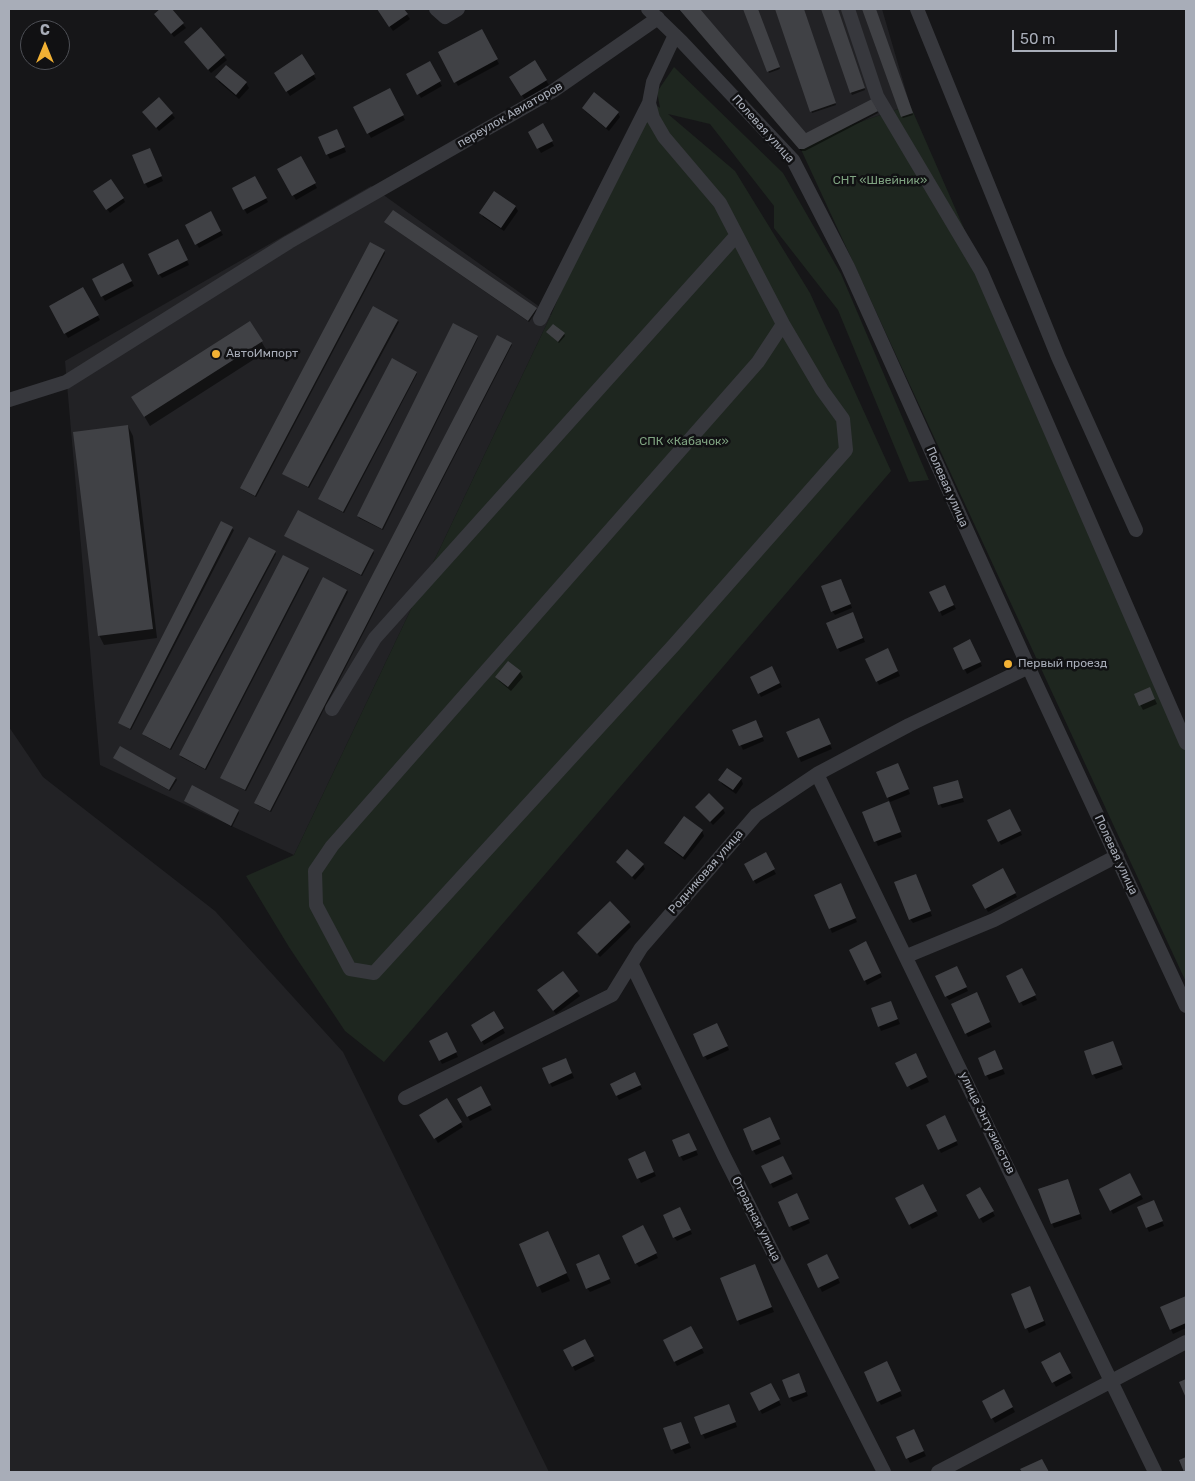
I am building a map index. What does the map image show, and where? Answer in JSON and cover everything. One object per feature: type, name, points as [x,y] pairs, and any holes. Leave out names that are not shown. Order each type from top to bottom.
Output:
[{"type":"street","points":[[436,9],[445,17],[458,9]]},
{"type":"street","points":[[848,9],[877,96],[980,271],[1186,743]]},
{"type":"street","points":[[917,9],[1058,357],[1136,530]]},
{"type":"street","name":"Полевая улица","points":[[653,14],[793,160],[848,267],[1029,667],[1186,1006]]},
{"type":"street","name":"переулок Авиаторов","points":[[9,400],[66,382],[258,261],[357,202],[553,91],[653,14]]},
{"type":"street","points":[[540,319],[649,103],[653,82],[675,35]]},
{"type":"street","points":[[649,103],[653,118],[664,137],[720,204],[784,324],[822,390],[843,419],[846,450],[674,645],[374,972],[350,969],[316,905],[315,871],[339,838],[758,362],[784,324]]},
{"type":"street","points":[[332,709],[375,638],[736,236]]},
{"type":"street","name":"Родниковая улица","points":[[405,1098],[612,995],[641,948],[756,815],[817,774],[909,725],[1029,667]]},
{"type":"street","name":"улица Энтузиастов","points":[[817,774],[907,956],[1155,1472]]},
{"type":"street","points":[[907,956],[994,920],[1117,856]]},
{"type":"street","name":"Отрадная улица","points":[[632,965],[724,1156],[884,1472]]},
{"type":"street","points":[[938,1472],[1112,1383],[1186,1342]]},
{"type":"shaded area","points":[[679,9],[882,9],[910,105],[798,143]]},
{"type":"shaded area","points":[[371,186],[551,315],[294,855],[100,765],[65,361]]},
{"type":"shaded area","points":[[9,727],[43,777],[215,911],[343,1052],[549,1472],[9,1472]]},
{"type":"green space","name":"СПК «Кабачок»","points":[[674,67],[783,173],[841,274],[929,480],[909,482],[838,310],[774,228],[774,206],[710,124],[668,114],[735,171],[810,293],[891,471],[384,1062],[345,1031],[289,947],[246,876],[294,855],[551,315],[645,96],[660,108],[657,92]]},
{"type":"green space","name":"СНТ «Швейник»","points":[[910,105],[1186,736],[1186,982],[798,143]]},
{"type":"building","points":[[160,9],[172,9],[184,23],[171,34],[154,14]]},
{"type":"building","points":[[377,9],[404,9],[408,14],[389,27]]},
{"type":"building","points":[[679,9],[700,9],[806,133],[872,99],[878,111],[804,149],[799,149]]},
{"type":"building","points":[[743,9],[758,9],[780,67],[767,72]]},
{"type":"building","points":[[775,9],[804,9],[836,103],[810,112]]},
{"type":"building","points":[[821,9],[838,9],[865,88],[850,93]]},
{"type":"building","points":[[862,9],[876,9],[913,113],[901,117]]},
{"type":"building","points":[[201,27],[225,55],[208,70],[184,42]]},
{"type":"building","points":[[482,29],[498,59],[454,83],[438,52]]},
{"type":"building","points":[[302,54],[315,74],[286,92],[274,73]]},
{"type":"building","points":[[535,60],[547,80],[521,96],[509,77]]},
{"type":"building","points":[[430,61],[441,81],[417,95],[406,74]]},
{"type":"building","points":[[226,65],[247,82],[236,95],[215,77]]},
{"type":"building","points":[[390,88],[404,115],[367,134],[353,107]]},
{"type":"building","points":[[594,92],[619,112],[606,128],[582,108]]},
{"type":"building","points":[[159,97],[173,113],[156,128],[142,112]]},
{"type":"building","points":[[543,123],[553,141],[537,149],[528,132]]},
{"type":"building","points":[[337,129],[345,147],[326,155],[318,137]]},
{"type":"building","points":[[150,148],[162,176],[144,184],[132,155]]},
{"type":"building","points":[[301,156],[316,183],[292,196],[277,169]]},
{"type":"building","points":[[255,176],[267,198],[243,210],[232,188]]},
{"type":"building","points":[[111,179],[124,198],[106,210],[93,191]]},
{"type":"building","points":[[494,191],[516,206],[501,228],[479,213]]},
{"type":"building","points":[[393,210],[537,308],[528,321],[384,222]]},
{"type":"building","points":[[211,211],[221,231],[195,245],[185,225]]},
{"type":"building","points":[[178,239],[188,260],[158,275],[148,254]]},
{"type":"building","points":[[370,242],[385,250],[255,496],[240,488]]},
{"type":"building","points":[[123,263],[132,281],[101,297],[92,279]]},
{"type":"building","points":[[83,287],[99,315],[64,334],[49,306]]},
{"type":"building","points":[[373,306],[398,320],[308,487],[282,474]]},
{"type":"building","points":[[250,321],[263,341],[144,417],[131,397]]},
{"type":"building","points":[[453,323],[478,336],[382,529],[357,516]]},
{"type":"building","points":[[553,324],[565,333],[558,342],[546,332]]},
{"type":"building","points":[[497,335],[512,343],[270,811],[254,803]]},
{"type":"building","points":[[392,358],[417,372],[343,512],[318,499]]},
{"type":"building","points":[[128,425],[153,629],[98,636],[73,432]]},
{"type":"building","points":[[298,510],[374,550],[361,575],[284,536]]},
{"type":"building","points":[[221,521],[233,527],[130,729],[118,723]]},
{"type":"building","points":[[249,537],[276,551],[170,749],[142,734]]},
{"type":"building","points":[[283,555],[309,568],[205,769],[179,755]]},
{"type":"building","points":[[323,577],[347,590],[245,790],[220,778]]},
{"type":"building","points":[[841,579],[851,604],[831,612],[821,586]]},
{"type":"building","points":[[945,585],[954,605],[939,612],[929,592]]},
{"type":"building","points":[[853,612],[863,638],[837,649],[826,623]]},
{"type":"building","points":[[970,639],[981,662],[963,670],[953,648]]},
{"type":"building","points":[[888,648],[898,671],[876,682],[865,659]]},
{"type":"building","points":[[508,661],[521,671],[508,687],[495,677]]},
{"type":"building","points":[[772,666],[780,683],[758,694],[750,677]]},
{"type":"building","points":[[1150,687],[1155,699],[1139,706],[1134,694]]},
{"type":"building","points":[[819,718],[831,744],[798,758],[786,732]]},
{"type":"building","points":[[756,720],[763,737],[739,746],[732,730]]},
{"type":"building","points":[[120,746],[176,778],[169,790],[113,758]]},
{"type":"building","points":[[898,763],[909,789],[887,798],[876,772]]},
{"type":"building","points":[[727,768],[742,778],[733,790],[718,780]]},
{"type":"building","points":[[958,780],[963,798],[938,805],[933,787]]},
{"type":"building","points":[[192,785],[239,810],[231,826],[184,801]]},
{"type":"building","points":[[709,793],[724,808],[710,822],[695,807]]},
{"type":"building","points":[[889,801],[901,832],[874,842],[862,812]]},
{"type":"building","points":[[1010,809],[1021,831],[998,842],[987,820]]},
{"type":"building","points":[[684,816],[703,830],[683,857],[664,843]]},
{"type":"building","points":[[627,849],[644,864],[632,877],[616,862]]},
{"type":"building","points":[[766,852],[775,869],[753,881],[744,864]]},
{"type":"building","points":[[1003,868],[1016,893],[985,909],[972,885]]},
{"type":"building","points":[[916,874],[931,911],[909,920],[894,882]]},
{"type":"building","points":[[841,883],[856,918],[829,929],[814,895]]},
{"type":"building","points":[[610,901],[630,922],[597,954],[577,933]]},
{"type":"building","points":[[866,941],[881,973],[864,981],[849,950]]},
{"type":"building","points":[[957,966],[967,987],[945,997],[935,976]]},
{"type":"building","points":[[1022,968],[1036,995],[1019,1003],[1006,976]]},
{"type":"building","points":[[563,971],[578,991],[553,1011],[537,990]]},
{"type":"building","points":[[977,992],[990,1022],[965,1034],[951,1004]]},
{"type":"building","points":[[891,1001],[898,1019],[878,1027],[871,1008]]},
{"type":"building","points":[[494,1011],[504,1028],[481,1042],[471,1025]]},
{"type":"building","points":[[717,1023],[728,1046],[703,1057],[693,1034]]},
{"type":"building","points":[[447,1032],[457,1052],[439,1061],[429,1041]]},
{"type":"building","points":[[1113,1041],[1122,1065],[1092,1075],[1084,1051]]},
{"type":"building","points":[[995,1050],[1003,1069],[985,1076],[978,1058]]},
{"type":"building","points":[[916,1053],[927,1077],[907,1087],[895,1063]]},
{"type":"building","points":[[566,1058],[572,1073],[549,1084],[542,1068]]},
{"type":"building","points":[[635,1072],[641,1085],[616,1096],[610,1084]]},
{"type":"building","points":[[481,1086],[491,1105],[467,1117],[457,1099]]},
{"type":"building","points":[[447,1098],[462,1122],[434,1139],[419,1115]]},
{"type":"building","points":[[945,1115],[957,1141],[938,1150],[926,1125]]},
{"type":"building","points":[[770,1117],[780,1139],[752,1151],[743,1129]]},
{"type":"building","points":[[689,1133],[697,1150],[679,1157],[672,1140]]},
{"type":"building","points":[[645,1151],[654,1172],[637,1179],[628,1159]]},
{"type":"building","points":[[783,1156],[792,1174],[770,1184],[761,1166]]},
{"type":"building","points":[[1130,1173],[1141,1195],[1110,1211],[1099,1189]]},
{"type":"building","points":[[1068,1179],[1080,1214],[1051,1224],[1038,1189]]},
{"type":"building","points":[[923,1184],[937,1211],[909,1225],[895,1198]]},
{"type":"building","points":[[980,1187],[994,1211],[979,1219],[966,1195]]},
{"type":"building","points":[[797,1193],[809,1219],[789,1227],[778,1202]]},
{"type":"building","points":[[1154,1200],[1163,1221],[1146,1228],[1137,1207]]},
{"type":"building","points":[[680,1207],[691,1230],[673,1238],[663,1215]]},
{"type":"building","points":[[643,1225],[657,1253],[635,1264],[622,1236]]},
{"type":"building","points":[[548,1231],[567,1273],[537,1287],[519,1244]]},
{"type":"building","points":[[599,1254],[610,1279],[586,1289],[576,1264]]},
{"type":"building","points":[[827,1254],[839,1278],[818,1288],[807,1264]]},
{"type":"building","points":[[755,1264],[772,1307],[737,1321],[720,1278]]},
{"type":"building","points":[[1030,1286],[1044,1321],[1025,1329],[1011,1294]]},
{"type":"building","points":[[1186,1296],[1186,1323],[1170,1330],[1160,1307]]},
{"type":"building","points":[[691,1326],[703,1348],[674,1362],[663,1340]]},
{"type":"building","points":[[585,1339],[594,1356],[572,1367],[563,1350]]},
{"type":"building","points":[[1060,1352],[1071,1373],[1052,1383],[1041,1362]]},
{"type":"building","points":[[887,1361],[901,1391],[877,1402],[864,1372]]},
{"type":"building","points":[[799,1373],[806,1392],[789,1398],[782,1380]]},
{"type":"building","points":[[1186,1379],[1186,1398],[1179,1382]]},
{"type":"building","points":[[771,1383],[780,1400],[759,1411],[750,1393]]},
{"type":"building","points":[[1004,1389],[1013,1407],[991,1419],[982,1401]]},
{"type":"building","points":[[729,1404],[736,1422],[701,1435],[694,1417]]},
{"type":"building","points":[[681,1422],[689,1443],[671,1450],[663,1428]]},
{"type":"building","points":[[914,1429],[924,1451],[906,1459],[896,1437]]},
{"type":"building","points":[[1186,1457],[1186,1472],[1184,1472],[1179,1460]]},
{"type":"building","points":[[1042,1459],[1049,1472],[1022,1472],[1020,1469]]},
{"type":"place","name":"АвтоИмпорт","points":[[216,354]]},
{"type":"place","name":"Первый проезд","points":[[1008,664]]}]
